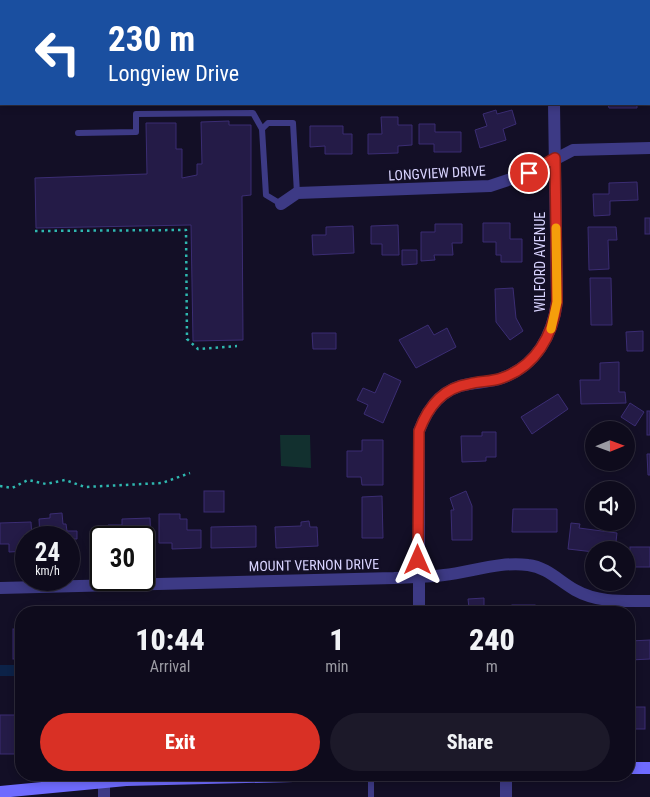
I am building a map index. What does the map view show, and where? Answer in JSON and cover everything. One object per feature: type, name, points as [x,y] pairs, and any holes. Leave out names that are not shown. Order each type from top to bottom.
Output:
[{"type":"street","name":"WILFORD AVENUE","points":[[419,606],[419,431],[426,412],[438,398],[453,388],[503,378],[521,368],[536,355],[546,340],[554,321],[557,302],[554,105]]},
{"type":"street","name":"LONGVIEW DRIVE","points":[[297,193],[490,186],[529,173],[573,150],[650,148]]},
{"type":"street","points":[[281,204],[297,193]]},
{"type":"street","name":"MOUNT VERNON DRIVE","points":[[0,588],[419,577],[528,565],[543,569],[575,590],[594,598],[606,601],[650,601]]},
{"type":"street","points":[[635,768],[650,768]]},
{"type":"street","points":[[0,792],[104,782],[137,781]]},
{"type":"street","points":[[506,781],[506,797]]},
{"type":"street","points":[[104,782],[104,797]]},
{"type":"lane","points":[[78,133],[136,132],[136,114],[253,112],[262,129],[266,195],[281,204]]},
{"type":"lane","points":[[262,129],[268,123],[293,123],[297,193]]},
{"type":"lane","points":[[371,781],[372,797]]},
{"type":"path","points":[[35,231],[186,230],[187,339],[198,349],[237,346]]},
{"type":"path","points":[[0,486],[12,488],[28,480],[46,484],[65,480],[85,487],[162,483],[190,473]]},
{"type":"green space","points":[[280,435],[310,435],[311,468],[281,466]]},
{"type":"water","points":[[0,665],[15,665],[15,676],[0,676]]},
{"type":"building","points":[[608,105],[637,105],[637,108],[609,108]]},
{"type":"building","points":[[496,110],[497,114],[512,110],[516,124],[503,129],[506,140],[480,148],[475,130],[487,126],[483,114]]},
{"type":"building","points":[[381,117],[398,117],[398,125],[412,125],[412,145],[398,146],[398,153],[368,154],[368,134],[382,134]]},
{"type":"building","points":[[229,121],[229,125],[251,125],[251,195],[242,196],[243,340],[193,341],[191,225],[36,228],[35,178],[147,174],[146,123],[176,123],[176,149],[182,149],[182,178],[197,175],[197,164],[202,164],[201,122]]},
{"type":"building","points":[[419,124],[435,124],[435,132],[461,132],[461,152],[434,152],[434,144],[419,144]]},
{"type":"building","points":[[310,126],[343,126],[343,134],[352,134],[352,154],[325,154],[325,146],[310,147]]},
{"type":"building","points":[[637,182],[638,200],[610,201],[610,215],[594,216],[593,194],[609,194],[609,183]]},
{"type":"building","points":[[645,218],[650,218],[650,234],[645,234]]},
{"type":"building","points":[[483,223],[510,223],[510,239],[522,239],[522,262],[501,262],[501,255],[496,255],[496,242],[483,242]]},
{"type":"building","points":[[435,224],[462,224],[462,243],[452,243],[453,255],[434,255],[435,260],[421,261],[421,232],[435,232]]},
{"type":"building","points":[[398,225],[399,255],[382,255],[382,244],[371,244],[371,226]]},
{"type":"building","points":[[353,226],[354,253],[313,255],[312,235],[326,235],[326,227]]},
{"type":"building","points":[[588,227],[616,227],[617,240],[608,240],[609,269],[589,270]]},
{"type":"building","points":[[402,250],[417,250],[417,264],[402,265]]},
{"type":"building","points":[[590,278],[611,278],[612,325],[591,325]]},
{"type":"building","points":[[513,288],[516,318],[523,331],[510,340],[496,322],[495,289]]},
{"type":"building","points":[[428,325],[434,335],[447,328],[456,347],[416,368],[399,340]]},
{"type":"building","points":[[643,331],[643,351],[627,351],[626,332]]},
{"type":"building","points":[[312,333],[336,333],[336,349],[313,349]]},
{"type":"building","points":[[619,362],[619,392],[625,392],[626,403],[581,404],[580,380],[600,380],[600,363]]},
{"type":"building","points":[[384,373],[401,381],[383,423],[364,414],[368,405],[357,400],[363,388],[375,393]]},
{"type":"building","points":[[558,394],[568,409],[532,434],[521,417]]},
{"type":"building","points":[[630,403],[644,412],[635,426],[635,421],[627,421],[621,417]]},
{"type":"building","points":[[647,411],[650,411],[650,435],[647,435]]},
{"type":"building","points":[[482,432],[496,432],[496,457],[486,457],[486,461],[462,462],[461,436],[482,436]]},
{"type":"building","points":[[362,440],[383,440],[383,485],[362,485],[361,477],[347,477],[347,451],[362,451]]},
{"type":"building","points":[[647,454],[650,454],[650,475],[648,475]]},
{"type":"building","points":[[204,491],[224,491],[224,512],[204,512]]},
{"type":"building","points":[[466,491],[472,506],[472,540],[452,540],[451,510],[454,510],[450,498]]},
{"type":"building","points":[[382,496],[383,538],[362,538],[362,497]]},
{"type":"building","points":[[513,509],[557,509],[557,532],[512,532]]},
{"type":"building","points":[[62,513],[63,524],[66,524],[66,526],[39,526],[39,519],[50,518],[50,514]]},
{"type":"building","points":[[159,514],[180,514],[180,519],[187,519],[187,530],[201,530],[201,548],[172,549],[172,543],[159,543]]},
{"type":"building","points":[[150,518],[150,526],[108,526],[122,525],[122,519]]},
{"type":"building","points":[[309,521],[310,527],[317,527],[318,546],[276,548],[275,527],[301,526],[301,522]]},
{"type":"building","points":[[31,522],[31,526],[15,526],[15,552],[9,552],[9,544],[0,544],[0,523]]},
{"type":"building","points":[[571,523],[580,524],[579,528],[585,529],[585,531],[617,533],[616,541],[585,541],[585,551],[568,549]]},
{"type":"building","points":[[256,526],[256,547],[211,548],[211,527]]},
{"type":"building","points":[[635,547],[650,547],[650,567],[635,567]]},
{"type":"building","points":[[484,598],[484,606],[469,606],[468,599]]},
{"type":"building","points":[[512,605],[535,605],[535,606]]},
{"type":"building","points":[[13,629],[15,629],[15,659],[13,659]]},
{"type":"building","points":[[650,640],[650,659],[635,660],[635,641]]},
{"type":"building","points":[[635,707],[645,707],[645,729],[635,729]]},
{"type":"building","points":[[0,715],[15,715],[15,754],[0,754]]},
{"type":"slow traffic","points":[[551,329],[557,302],[556,228]]},
{"type":"route","points":[[418,560],[419,431],[426,412],[438,398],[453,388],[503,378],[521,368],[536,355],[546,340],[554,321],[557,302],[555,158],[529,173]]}]
